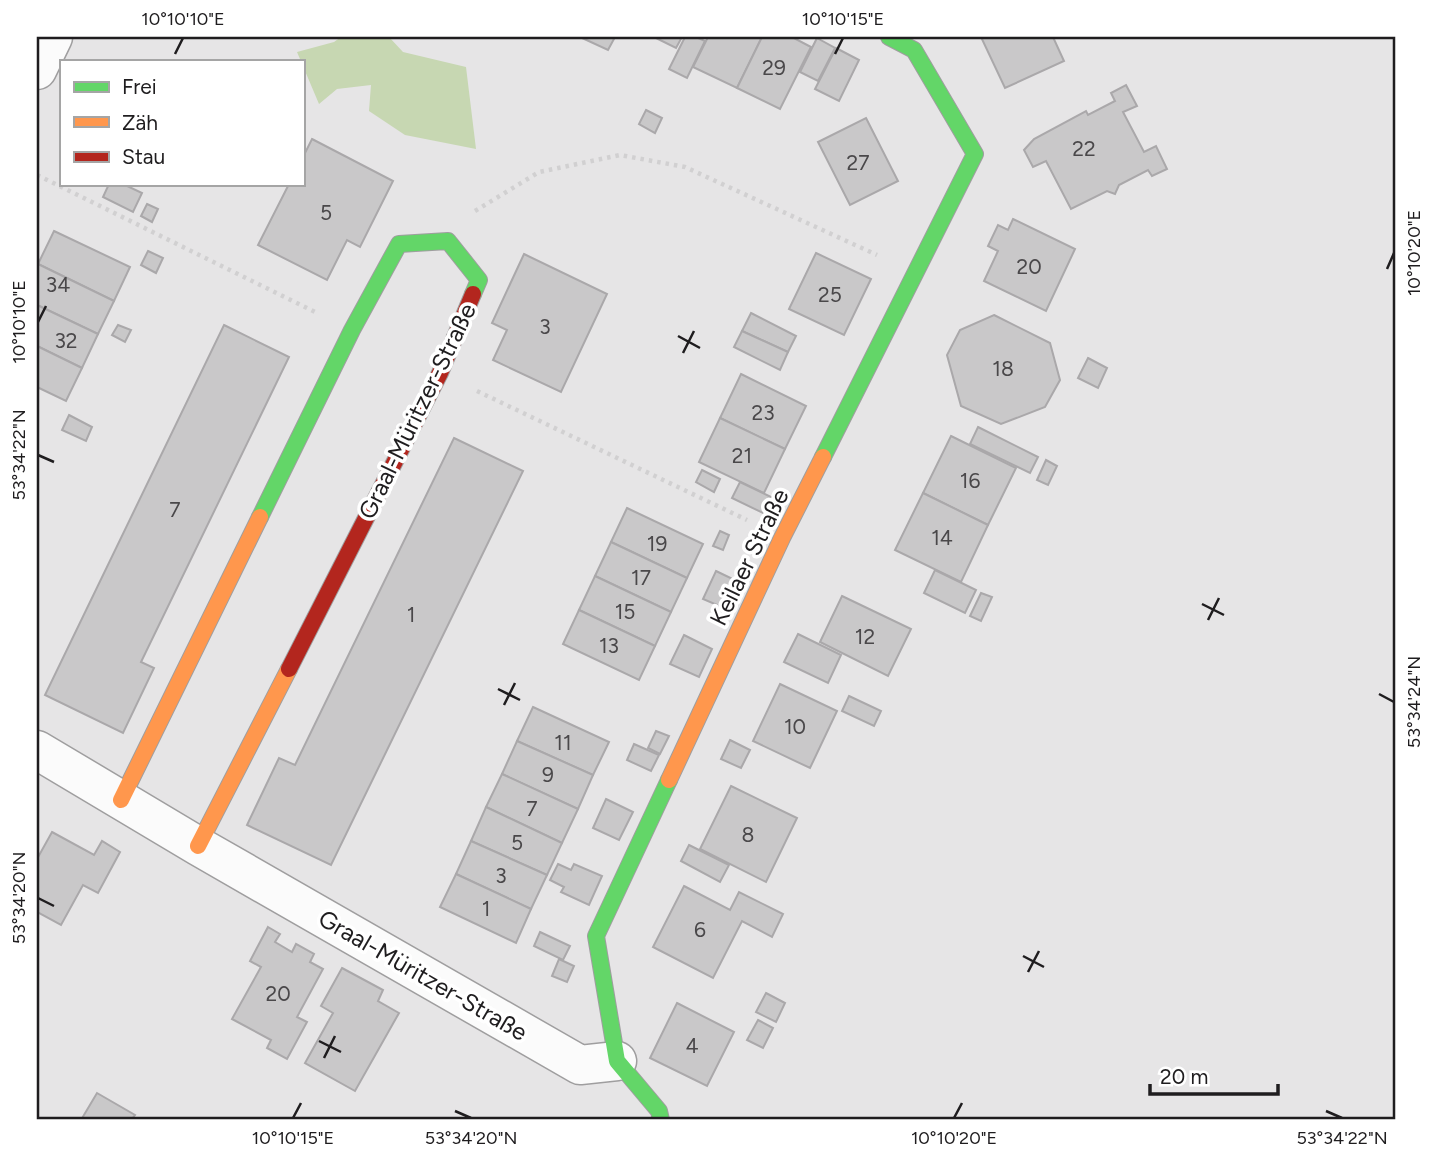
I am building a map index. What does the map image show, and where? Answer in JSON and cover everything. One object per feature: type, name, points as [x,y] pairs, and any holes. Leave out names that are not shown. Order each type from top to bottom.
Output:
[{"type":"street","points":[[37,70],[53,37]]},
{"type":"street","name":"Keilaer Straße","points":[[617,1061],[596,936],[782,538],[975,154],[914,50],[888,37]]},
{"type":"street","points":[[121,800],[352,330],[399,244],[448,241]]},
{"type":"street","name":"Graal-Müritzer-Straße","points":[[198,846],[440,373],[479,280],[448,241]]},
{"type":"street","name":"Graal-Müritzer-Straße","points":[[37,750],[198,846],[579,1065],[617,1061]]},
{"type":"street","points":[[617,1061],[659,1111],[661,1120]]},
{"type":"path","points":[[448,241],[467,216],[539,172],[620,155],[685,167],[916,273]]},
{"type":"green space","points":[[341,37],[389,37],[403,52],[466,67],[476,149],[405,135],[369,111],[371,85],[337,89],[319,104],[304,69],[304,60],[300,60],[297,52],[334,42]]},
{"type":"building","points":[[580,37],[615,37],[608,50]]},
{"type":"building","points":[[654,37],[682,37],[676,48]]},
{"type":"building","points":[[685,37],[696,37],[705,41],[687,78],[669,69]]},
{"type":"building","points":[[708,37],[762,37],[737,88],[693,67]]},
{"type":"building","points":[[762,37],[792,37],[811,47],[780,109],[737,88]]},
{"type":"building","points":[[981,37],[1053,37],[1064,61],[1005,88]]},
{"type":"building","points":[[817,38],[835,48],[818,81],[800,72]]},
{"type":"building","points":[[836,48],[859,60],[839,101],[815,89]]},
{"type":"building","points":[[1126,85],[1137,106],[1123,112],[1144,152],[1156,146],[1167,169],[1152,176],[1148,170],[1119,185],[1115,194],[1107,191],[1071,209],[1046,161],[1033,167],[1024,150],[1034,139],[1086,111],[1088,115],[1115,101],[1111,93]]},
{"type":"building","points":[[646,110],[662,118],[655,133],[639,124]]},
{"type":"building","points":[[866,118],[898,181],[850,205],[818,142]]},
{"type":"building","points":[[312,139],[393,181],[360,247],[347,240],[327,280],[258,245],[288,186],[304,186],[304,155]]},
{"type":"building","points":[[108,186],[127,186],[142,193],[133,212],[103,197]]},
{"type":"building","points":[[147,204],[158,209],[152,222],[141,216]]},
{"type":"building","points":[[1013,219],[1075,249],[1046,311],[984,281],[998,251],[988,246],[998,225],[1008,230]]},
{"type":"building","points":[[54,231],[130,267],[114,301],[38,264]]},
{"type":"building","points":[[148,251],[163,258],[156,273],[141,265]]},
{"type":"building","points":[[816,253],[871,279],[844,335],[789,309]]},
{"type":"building","points":[[524,254],[607,294],[561,392],[493,360],[507,330],[492,323]]},
{"type":"building","points":[[38,264],[114,301],[98,334],[37,305]]},
{"type":"building","points":[[37,305],[98,334],[82,368],[37,346]]},
{"type":"building","points":[[751,313],[796,336],[788,352],[742,331]]},
{"type":"building","points":[[994,315],[1050,343],[1060,380],[1045,407],[1001,424],[961,406],[947,355],[960,330]]},
{"type":"building","points":[[118,325],[131,330],[125,342],[112,335]]},
{"type":"building","points":[[224,325],[289,357],[141,662],[154,668],[123,733],[45,695]]},
{"type":"building","points":[[742,331],[788,352],[780,370],[734,347]]},
{"type":"building","points":[[37,346],[82,368],[66,401],[37,387]]},
{"type":"building","points":[[1088,358],[1107,368],[1098,388],[1078,378]]},
{"type":"building","points":[[741,374],[806,406],[785,449],[720,418]]},
{"type":"building","points":[[69,415],[92,427],[86,441],[62,430]]},
{"type":"building","points":[[720,418],[785,449],[764,493],[699,462]]},
{"type":"building","points":[[978,427],[1038,457],[1030,473],[970,444]]},
{"type":"building","points":[[951,436],[1016,468],[988,525],[923,493]]},
{"type":"building","points":[[454,438],[523,471],[331,865],[247,825],[279,758],[295,765]]},
{"type":"building","points":[[1046,460],[1057,466],[1048,485],[1037,480]]},
{"type":"building","points":[[702,470],[720,479],[714,492],[696,482]]},
{"type":"building","points":[[740,482],[771,497],[763,513],[732,498]]},
{"type":"building","points":[[923,493],[988,525],[961,582],[895,550]]},
{"type":"building","points":[[627,508],[703,544],[687,578],[611,542]]},
{"type":"building","points":[[720,531],[729,535],[723,550],[713,546]]},
{"type":"building","points":[[611,542],[687,578],[671,612],[595,576]]},
{"type":"building","points":[[935,570],[976,590],[965,613],[924,593]]},
{"type":"building","points":[[716,571],[743,584],[731,611],[703,599]]},
{"type":"building","points":[[595,576],[671,612],[655,646],[579,610]]},
{"type":"building","points":[[981,593],[992,597],[981,621],[970,616]]},
{"type":"building","points":[[842,596],[911,629],[888,676],[820,642]]},
{"type":"building","points":[[579,610],[655,646],[639,680],[563,644]]},
{"type":"building","points":[[798,634],[841,655],[828,683],[784,662]]},
{"type":"building","points":[[684,635],[712,649],[699,677],[670,664]]},
{"type":"building","points":[[780,684],[837,711],[810,768],[753,741]]},
{"type":"building","points":[[849,696],[881,711],[874,726],[842,711]]},
{"type":"building","points":[[533,707],[609,742],[593,775],[517,741]]},
{"type":"building","points":[[656,731],[669,736],[660,754],[648,748]]},
{"type":"building","points":[[730,740],[750,750],[741,768],[721,759]]},
{"type":"building","points":[[517,741],[593,775],[578,809],[502,774]]},
{"type":"building","points":[[634,744],[659,755],[651,771],[627,760]]},
{"type":"building","points":[[502,774],[578,809],[562,843],[486,807]]},
{"type":"building","points":[[731,786],[797,818],[766,882],[700,849]]},
{"type":"building","points":[[606,799],[633,812],[619,840],[593,828]]},
{"type":"building","points":[[486,807],[562,843],[547,875],[471,841]]},
{"type":"building","points":[[52,832],[94,855],[102,841],[120,852],[98,893],[83,885],[61,925],[37,912],[37,859]]},
{"type":"building","points":[[471,841],[547,875],[531,909],[456,874]]},
{"type":"building","points":[[689,845],[729,865],[720,882],[681,861]]},
{"type":"building","points":[[558,864],[571,870],[574,864],[602,876],[589,905],[561,892],[564,887],[550,880]]},
{"type":"building","points":[[456,874],[531,909],[516,943],[440,907]]},
{"type":"building","points":[[684,886],[730,910],[739,892],[783,914],[772,937],[742,921],[713,978],[653,947]]},
{"type":"building","points":[[268,927],[280,934],[275,942],[292,952],[296,944],[314,954],[310,962],[323,969],[297,1017],[307,1022],[287,1059],[267,1048],[271,1040],[232,1019],[261,967],[250,961]]},
{"type":"building","points":[[540,932],[570,946],[563,960],[534,946]]},
{"type":"building","points":[[559,959],[574,966],[567,982],[552,976]]},
{"type":"building","points":[[342,968],[383,990],[378,1001],[399,1013],[355,1091],[305,1063],[333,1013],[321,1006]]},
{"type":"building","points":[[766,993],[785,1003],[776,1022],[756,1012]]},
{"type":"building","points":[[677,1003],[734,1032],[707,1086],[650,1058]]},
{"type":"building","points":[[758,1020],[773,1028],[763,1048],[747,1040]]},
{"type":"building","points":[[97,1093],[135,1115],[131,1120],[81,1120]]},
{"type":"traffic: fast","points":[[823,457],[975,154],[914,50],[889,37]]},
{"type":"traffic: fast","points":[[260,517],[352,330],[399,244],[448,241],[479,280],[473,294]]},
{"type":"traffic: fast","points":[[661,1120],[659,1111],[617,1061],[596,936],[669,780]]},
{"type":"traffic: slow","points":[[669,780],[782,538],[823,457]]},
{"type":"traffic: slow","points":[[121,800],[260,517]]},
{"type":"traffic: slow","points":[[198,846],[289,669]]},
{"type":"traffic: jam","points":[[289,669],[440,373],[473,294]]}]
